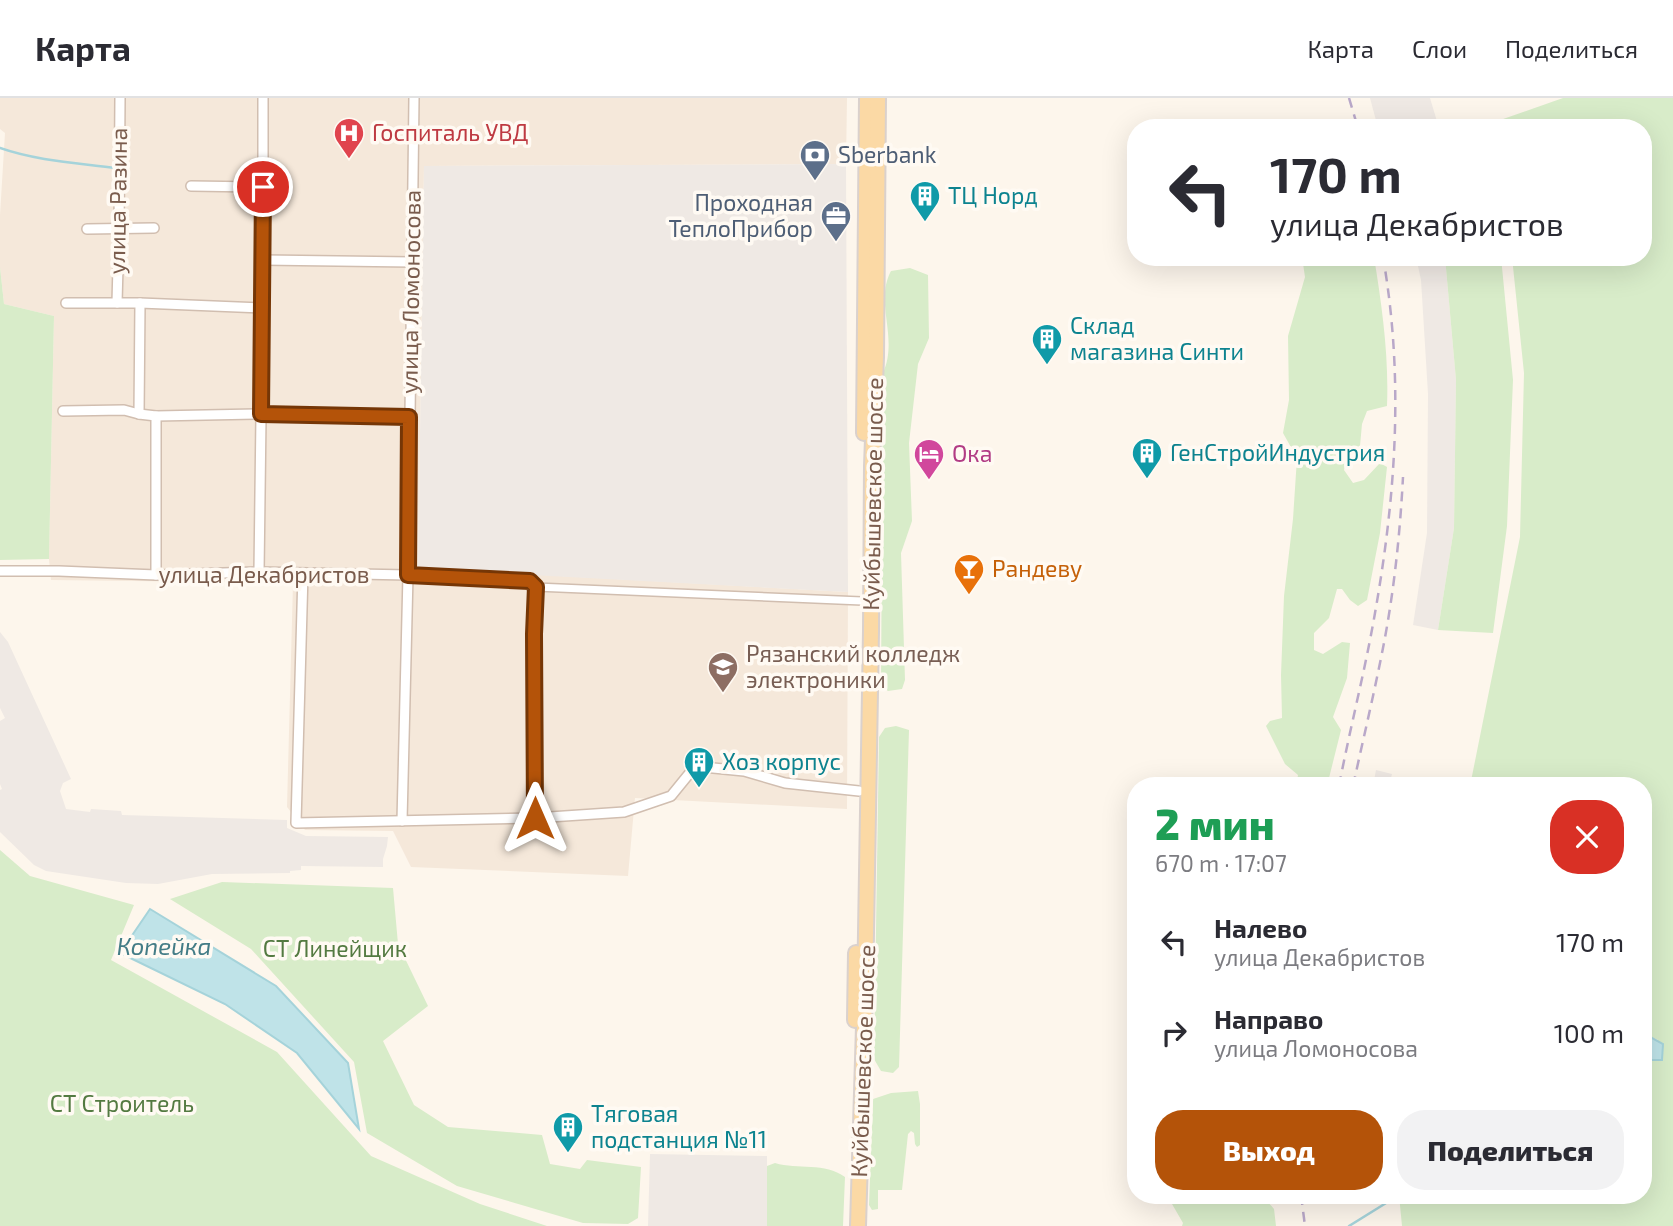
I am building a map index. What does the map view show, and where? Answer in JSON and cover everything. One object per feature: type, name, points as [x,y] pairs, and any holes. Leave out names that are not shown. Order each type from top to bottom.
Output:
[{"type":"main road","name":"Куйбышевское шоссе","points":[[848,1226],[859,791],[867,98]]},
{"type":"main road","name":"Куйбышевское шоссе","points":[[858,1226],[865,980],[878,98]]},
{"type":"street","name":"улица Разина","points":[[117,303],[120,98]]},
{"type":"street","points":[[259,572],[263,98]]},
{"type":"street","name":"улица Ломоносова","points":[[402,821],[414,98]]},
{"type":"street","points":[[191,186],[263,187]]},
{"type":"street","points":[[87,229],[154,228]]},
{"type":"street","points":[[263,260],[412,262]]},
{"type":"street","points":[[66,303],[262,308]]},
{"type":"street","points":[[139,303],[139,414]]},
{"type":"street","points":[[63,411],[124,410],[156,416],[261,414],[409,417]]},
{"type":"street","points":[[156,416],[156,575]]},
{"type":"street","name":"улица Декабристов","points":[[0,571],[156,575],[259,572],[408,575],[530,581],[536,587],[862,601]]},
{"type":"street","points":[[303,573],[296,823],[535,818],[624,813],[671,796],[693,769],[704,766],[744,771],[785,783],[859,791]]},
{"type":"street","points":[[535,818],[536,587]]},
{"type":"shaded area","points":[[0,98],[847,98],[846,164],[424,166],[418,568],[848,592],[847,809],[635,798],[628,876],[411,867],[393,831],[305,830],[287,807],[293,583],[51,580],[49,559],[54,316],[4,304],[0,267],[0,215],[5,133],[0,129]]},
{"type":"shaded area","points":[[1370,98],[1430,98],[1436,119],[1376,119]]},
{"type":"shaded area","points":[[846,164],[848,592],[418,569],[424,166]]},
{"type":"shaded area","points":[[1418,266],[1446,266],[1456,380],[1454,528],[1438,630],[1413,625],[1427,533],[1428,394]]},
{"type":"shaded area","points":[[0,632],[8,642],[71,779],[63,783],[60,791],[66,809],[90,812],[91,809],[121,811],[122,815],[287,820],[287,828],[306,836],[388,837],[383,867],[301,866],[301,870],[290,873],[212,874],[158,884],[126,883],[46,871],[34,865],[0,832],[0,721],[5,718],[0,708]]},
{"type":"shaded area","points":[[1376,770],[1392,774],[1391,777],[1375,777]]},
{"type":"shaded area","points":[[650,1154],[767,1156],[767,1226],[648,1226]]},
{"type":"green space","points":[[1563,98],[1673,98],[1673,1226],[1402,1226],[1400,1204],[1652,1204],[1652,1060],[1658,1061],[1658,1040],[1652,1037],[1652,777],[1472,777],[1520,537],[1524,373],[1513,266],[1652,266],[1652,119],[1503,119]]},
{"type":"green space","points":[[1303,266],[1375,266],[1387,369],[1387,406],[1367,411],[1362,424],[1360,446],[1347,456],[1344,470],[1353,483],[1364,480],[1380,463],[1387,467],[1380,533],[1367,600],[1358,606],[1342,589],[1337,589],[1329,618],[1314,633],[1314,650],[1323,654],[1342,642],[1350,643],[1347,678],[1333,717],[1341,730],[1329,777],[1298,777],[1285,764],[1266,726],[1270,721],[1282,718],[1284,596],[1297,458],[1283,433],[1289,400],[1288,336],[1305,277]]},
{"type":"green space","points":[[1446,266],[1502,266],[1513,380],[1507,526],[1493,633],[1438,630],[1454,528],[1456,380]]},
{"type":"green space","points":[[0,267],[4,304],[54,316],[49,559],[0,560]]},
{"type":"green space","points":[[910,268],[928,275],[929,338],[918,364],[909,443],[912,521],[901,553],[905,680],[902,689],[888,691],[881,685],[883,373],[889,346],[885,295],[891,271]]},
{"type":"green space","points":[[896,726],[909,730],[899,1067],[893,1073],[881,1071],[874,1059],[879,737],[885,728]]},
{"type":"green space","name":"СТ Строитель","points":[[0,850],[30,876],[134,905],[111,960],[277,1052],[371,1156],[480,1204],[547,1226],[0,1226]]},
{"type":"green space","name":"СТ Линейщик","points":[[222,882],[393,888],[398,944],[428,1006],[383,1041],[414,1105],[448,1127],[542,1135],[550,1164],[580,1169],[587,1160],[641,1167],[638,1218],[628,1224],[583,1223],[457,1186],[367,1133],[354,1062],[251,949],[170,899]]},
{"type":"green space","points":[[918,1091],[920,1145],[917,1147],[915,1144],[914,1133],[911,1131],[908,1134],[902,1190],[878,1190],[878,1209],[872,1210],[869,1205],[873,1099],[891,1093]]},
{"type":"green space","points":[[775,1163],[829,1169],[845,1177],[843,1226],[767,1226],[767,1166]]},
{"type":"green space","points":[[1172,1204],[1270,1204],[1274,1209],[1276,1226],[1182,1226],[1183,1223]]},
{"type":"water","name":"Копейка","points":[[150,909],[276,986],[348,1063],[359,1129],[297,1053],[225,1004],[120,953]]},
{"type":"water","points":[[1652,1038],[1663,1044],[1662,1060],[1652,1060]]},
{"type":"waterway","points":[[0,148],[43,159],[116,168]]},
{"type":"waterway","points":[[1349,1226],[1384,1204]]},
{"type":"railway","points":[[1349,98],[1355,119]]},
{"type":"railway","points":[[1341,777],[1375,613],[1392,480],[1395,435],[1394,347],[1384,266]]},
{"type":"railway","points":[[1355,777],[1390,606],[1403,477]]},
{"type":"railway","points":[[1302,1204],[1305,1226]]},
{"type":"place","name":"Госпиталь УВД","points":[[349,160]]},
{"type":"place","name":"Sberbank","points":[[815,182]]},
{"type":"place","name":"ТЦ Норд","points":[[925,223]]},
{"type":"place","name":"Проходная ТеплоПрибор","points":[[836,243]]},
{"type":"place","name":"Склад магазина Синти","points":[[1047,366]]},
{"type":"place","name":"ГенСтройИндустрия","points":[[1147,480]]},
{"type":"place","name":"Ока","points":[[929,481]]},
{"type":"place","name":"Рандеву","points":[[969,596]]},
{"type":"place","name":"Рязанский колледж электроники","points":[[723,694]]},
{"type":"place","name":"Хоз корпус","points":[[699,789]]},
{"type":"place","name":"Тяговая подстанция №11","points":[[568,1154]]},
{"type":"route","points":[[263,187],[261,414],[409,417],[408,575],[530,581],[536,587],[535,818]]}]
